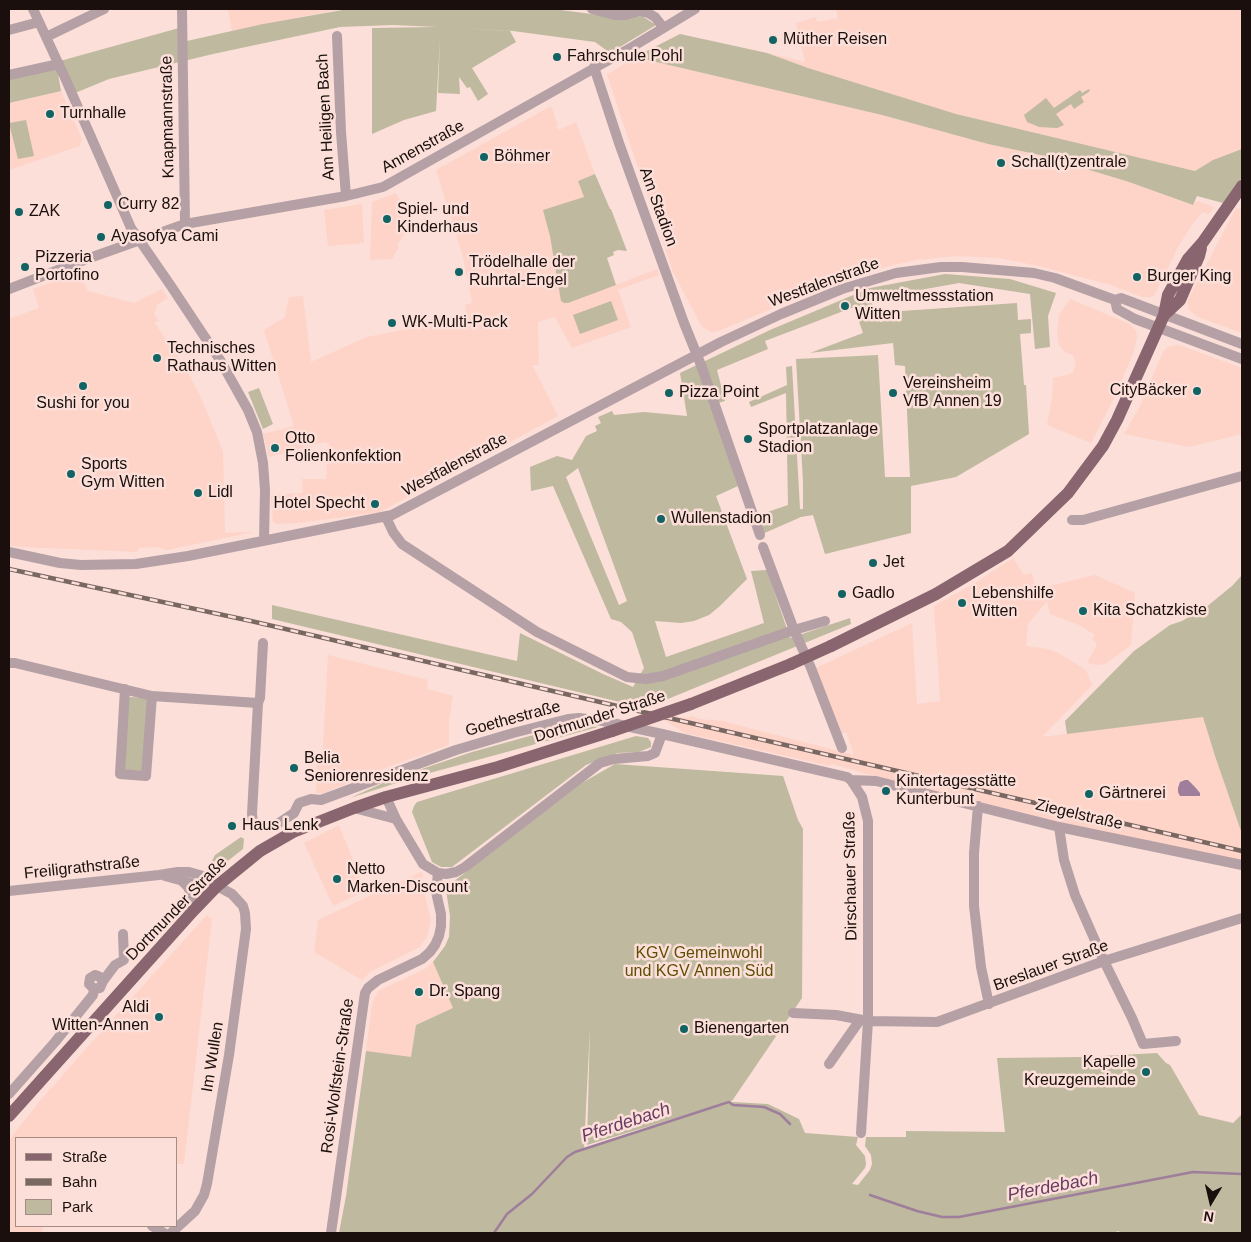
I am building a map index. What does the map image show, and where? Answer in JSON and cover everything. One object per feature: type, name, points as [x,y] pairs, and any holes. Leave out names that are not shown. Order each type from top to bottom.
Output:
[{"type":"main road","name":"Dortmunder Straße","points":[[9,1116],[217,886],[250,858],[293,832],[386,797],[498,767],[691,704],[831,646],[936,594],[975,572],[1008,550],[1068,493],[1106,442],[1164,314],[1180,300],[1203,242],[1242,186]]},
{"type":"street","points":[[9,552],[73,564],[125,565],[154,562],[264,541],[265,497],[261,450],[248,410],[220,360],[131,228],[33,9]]},
{"type":"street","points":[[46,37],[103,9]]},
{"type":"street","name":"Knapmannstraße","points":[[182,9],[185,224]]},
{"type":"street","points":[[592,9],[615,15],[640,11],[648,12],[663,27]]},
{"type":"street","name":"Annenstraße","points":[[9,289],[185,224],[346,196],[383,187],[695,9]]},
{"type":"street","points":[[9,30],[39,22]]},
{"type":"street","name":"Am Heiligen Bach","points":[[337,36],[346,196]]},
{"type":"street","points":[[9,75],[59,64]]},
{"type":"street","name":"Am Stadion","points":[[594,67],[618,143],[697,356]]},
{"type":"street","name":"Westfalenstraße","points":[[264,541],[386,517],[397,513],[522,446],[780,314],[842,289],[887,276],[919,270],[962,267],[1021,271],[1055,278],[1115,300],[1122,298],[1242,344]]},
{"type":"street","name":"Westfalenstraße","points":[[1115,300],[1117,309],[1242,359]]},
{"type":"street","points":[[697,356],[760,535]]},
{"type":"street","points":[[1072,520],[1083,520],[1242,476]]},
{"type":"street","points":[[386,517],[402,544],[537,632],[627,677],[646,680],[663,676],[796,634],[825,621]]},
{"type":"street","points":[[764,547],[796,634],[842,748]]},
{"type":"street","name":"Goethestraße","points":[[263,643],[252,814],[254,822],[261,826],[268,827],[280,822],[294,813],[300,803],[311,799],[321,800],[456,750],[568,719],[579,718],[603,721],[662,734]]},
{"type":"street","points":[[9,663],[152,696],[258,703]]},
{"type":"street","points":[[125,689],[120,774],[146,776],[152,696]]},
{"type":"street","points":[[386,797],[416,856],[429,869],[446,874],[456,872],[465,867],[600,763],[614,758],[648,756],[655,753],[662,734],[848,777],[851,780]]},
{"type":"street","name":"Ziegelstraße","points":[[851,780],[876,781],[1060,827],[1242,865]]},
{"type":"street","name":"Dirschauer Straße","points":[[851,780],[862,797],[868,821],[861,1133]]},
{"type":"street","points":[[978,806],[974,853],[974,906],[981,967],[989,1004]]},
{"type":"street","points":[[354,808],[396,819]]},
{"type":"street","points":[[1060,827],[1064,860],[1072,886],[1104,962],[1143,1044],[1176,1040]]},
{"type":"street","name":"Freiligrathstraße","points":[[9,891],[178,872],[189,872],[203,876],[217,886]]},
{"type":"street","name":"Rosi-Wolfstein-Straße","points":[[331,1233],[365,993],[378,980],[422,959],[435,944],[441,926],[441,914],[436,892],[438,872]]},
{"type":"street","name":"Freiligrathstraße","points":[[159,875],[198,885],[217,886]]},
{"type":"street","points":[[180,879],[188,887],[191,894],[193,911]]},
{"type":"street","name":"Im Wullen","points":[[178,1227],[195,1211],[204,1195],[227,1065],[246,929],[243,906],[232,894],[217,886]]},
{"type":"street","name":"Breslauer Straße","points":[[864,1020],[933,1023],[1104,962],[1242,918]]},
{"type":"street","points":[[9,1094],[93,995],[94,989],[90,986],[90,978],[97,976],[103,981],[115,965],[124,960],[123,934]]},
{"type":"street","points":[[793,1012],[842,1016],[864,1020],[829,1064]]},
{"type":"shaded area","points":[[228,9],[337,9],[337,10],[232,31]]},
{"type":"shaded area","points":[[836,9],[1242,9],[1242,149],[1213,160],[1195,171],[956,114],[808,68],[767,53],[805,62],[796,23],[816,17],[817,22],[838,18]]},
{"type":"shaded area","points":[[635,57],[882,115],[988,144],[1040,155],[1129,182],[1192,205],[1197,201],[1214,207],[1209,214],[1203,212],[1194,222],[1179,245],[1154,296],[1150,297],[1142,297],[1111,285],[1039,266],[999,258],[956,256],[916,260],[855,274],[716,332],[711,332],[702,327],[673,272],[607,75]]},
{"type":"shaded area","points":[[61,91],[82,139],[80,146],[9,170],[9,103]]},
{"type":"shaded area","points":[[551,106],[558,126],[556,127],[559,130],[576,122],[595,174],[578,181],[616,285],[657,269],[659,275],[618,290],[631,327],[572,348],[555,317],[538,322],[539,365],[532,365],[558,416],[380,512],[299,523],[276,524],[273,521],[271,495],[303,493],[302,479],[326,479],[329,443],[324,442],[269,457],[263,434],[294,426],[264,330],[285,317],[289,297],[303,296],[311,362],[367,337],[413,328],[468,324],[465,305],[472,303],[463,257],[436,170]]},
{"type":"shaded area","name":"Spiel- und Kinderhaus","points":[[396,193],[401,202],[404,235],[397,245],[399,247],[392,259],[370,260],[372,202]]},
{"type":"shaded area","points":[[362,204],[364,243],[328,246],[324,210]]},
{"type":"shaded area","points":[[1236,208],[1242,209],[1242,333],[1198,317],[1189,310],[1187,302]]},
{"type":"shaded area","points":[[79,273],[88,291],[134,303],[162,289],[168,298],[158,304],[154,314],[159,321],[154,322],[185,367],[201,398],[223,451],[225,533],[254,532],[167,550],[157,547],[139,548],[137,552],[9,545],[9,319],[39,308],[33,289]]},
{"type":"shaded area","points":[[1070,299],[1130,324],[1136,331],[1137,337],[1134,351],[1117,392],[1091,443],[1047,425],[1053,378],[1073,372],[1076,363],[1073,355],[1065,352],[1059,345],[1057,331],[1059,315]]},
{"type":"shaded area","points":[[1175,345],[1242,368],[1242,434],[1189,447],[1124,434],[1140,406],[1163,352],[1168,347]]},
{"type":"shaded area","name":"Lebenshilfe Witten","points":[[1013,558],[1024,575],[1031,573],[1037,589],[1095,575],[1135,593],[1131,645],[1105,664],[1087,663],[1096,647],[1096,643],[1092,639],[1095,635],[1079,625],[1050,614],[1047,601],[1028,624],[1026,646],[1048,649],[1060,654],[1086,670],[1092,685],[1043,736],[1203,716],[1242,834],[1241,863],[1100,833],[924,790],[832,764],[830,766],[684,733],[649,710],[685,718],[692,716],[699,719],[722,721],[854,755],[846,732],[841,734],[816,668],[912,623],[917,704],[940,701],[934,606],[975,583]]},
{"type":"shaded area","points":[[328,655],[428,680],[427,689],[453,696],[449,721],[449,745],[347,782],[321,794],[316,793],[317,764],[322,763]]},
{"type":"shaded area","points":[[1188,780],[1195,787],[1200,796],[1180,796],[1178,788],[1180,782]]},
{"type":"shaded area","points":[[339,825],[365,891],[335,905],[332,904],[304,843]]},
{"type":"shaded area","points":[[421,872],[423,873],[422,884],[431,920],[427,937],[420,947],[370,972],[362,980],[314,952],[318,920]]},
{"type":"shaded area","points":[[207,915],[212,919],[184,1164],[178,1164],[178,1137],[15,1137],[15,1227],[43,1227],[43,1233],[9,1233],[9,1140],[39,1102]]},
{"type":"shaded area","name":"Dr. Spang","points":[[433,962],[453,1008],[416,1025],[411,1058],[366,1051],[372,1003],[378,991],[425,969]]},
{"type":"green space","points":[[348,9],[553,9],[622,18],[642,16],[656,25],[610,53],[595,42],[513,31],[446,27],[510,31],[516,42],[472,68],[488,94],[478,101],[470,87],[467,88],[459,77],[460,94],[438,93],[440,38],[436,111],[404,120],[372,134],[372,28],[437,27],[393,25],[340,27],[213,54],[109,79],[75,93],[60,61],[179,28],[178,43],[263,24]]},
{"type":"green space","points":[[680,34],[767,53],[808,68],[956,114],[1195,171],[1213,160],[1242,149],[1242,178],[1223,203],[1197,196],[1193,205],[1129,182],[1040,155],[988,144],[882,115],[635,57]]},
{"type":"green space","points":[[57,68],[61,91],[9,103],[9,79]]},
{"type":"green space","points":[[1089,89],[1090,91],[1081,97],[1084,102],[1074,109],[1071,104],[1056,114],[1064,125],[1057,128],[1039,127],[1027,122],[1024,115],[1046,98],[1054,108],[1080,90],[1082,93]]},
{"type":"green space","points":[[26,120],[34,156],[18,159],[9,123]]},
{"type":"green space","points":[[595,174],[627,251],[618,250],[613,252],[614,255],[607,258],[616,285],[564,303],[561,301],[550,236],[543,210],[584,197],[578,181]]},
{"type":"green space","points":[[945,274],[1010,279],[1056,293],[1048,316],[1050,347],[1035,349],[1030,294],[959,283],[870,299],[880,322],[890,320],[902,311],[1017,303],[1018,320],[1031,319],[1031,333],[1020,334],[1029,434],[956,477],[911,486],[911,533],[825,554],[813,515],[801,517],[760,535],[753,517],[788,505],[786,393],[751,407],[749,402],[787,385],[786,367],[792,366],[800,509],[803,509],[796,359],[878,355],[885,477],[910,477],[905,366],[895,365],[893,343],[810,353],[863,333],[854,307],[765,341],[768,349],[717,370],[725,401],[711,405],[738,486],[716,496],[747,579],[709,615],[694,621],[681,623],[655,621],[666,657],[764,623],[751,571],[767,570],[790,638],[850,618],[851,624],[658,703],[641,707],[272,619],[272,605],[517,661],[520,633],[633,687],[644,668],[632,632],[621,622],[611,619],[553,486],[531,491],[530,467],[557,456],[572,460],[586,436],[597,431],[595,426],[601,423],[598,417],[612,411],[614,415],[644,412],[687,416],[680,373],[770,330],[870,288]],"holes":[[[578,468],[627,601],[619,605],[566,477]]]},
{"type":"green space","points":[[611,301],[618,320],[580,334],[573,315]]},
{"type":"green space","points":[[259,388],[273,424],[263,429],[248,392]]},
{"type":"green space","points":[[1242,575],[1242,834],[1203,717],[1067,734],[1065,721],[1134,651],[1170,625],[1182,621],[1205,608],[1232,586]]},
{"type":"green space","points":[[130,697],[147,698],[150,702],[142,771],[125,770],[126,700]]},
{"type":"green space","points":[[578,724],[598,727],[415,777],[350,798],[392,779],[472,752]]},
{"type":"green space","points":[[636,736],[648,738],[651,742],[651,747],[639,752],[617,753],[586,765],[452,867],[441,867],[432,862],[412,812],[417,802]]},
{"type":"green space","name":"KGV Gemeinwohl und KGV Annen Süd","points":[[615,764],[783,776],[798,820],[803,829],[802,998],[732,1101],[587,1145],[590,1027],[584,1149],[733,1102],[768,1104],[799,1119],[805,1133],[858,1137],[856,1145],[865,1156],[866,1164],[852,1184],[858,1185],[870,1170],[872,1164],[871,1155],[865,1146],[866,1137],[906,1137],[906,1131],[1005,1132],[997,1058],[1082,1057],[1157,1053],[1170,1065],[1199,1115],[1233,1123],[1242,1114],[1242,1233],[1120,1233],[1119,1231],[1111,1233],[339,1233],[366,1051],[411,1057],[416,1025],[453,1008],[433,962],[449,937],[450,916],[446,890],[449,885],[582,783]]},
{"type":"green space","points":[[241,837],[244,839],[243,849],[220,867],[208,869],[215,855]]},
{"type":"waterway","name":"Pferdebach","points":[[494,1233],[507,1214],[532,1194],[567,1157],[575,1152],[729,1102],[733,1105],[764,1107],[780,1114],[790,1124]]},
{"type":"waterway","name":"Pferdebach","points":[[870,1195],[917,1211],[942,1217],[959,1217],[1193,1172],[1242,1174]]},
{"type":"railway","points":[[9,569],[251,621],[1242,851]]},
{"type":"place","name":"Müther Reisen","points":[[773,40]]},
{"type":"place","name":"Fahrschule Pohl","points":[[557,57]]},
{"type":"place","name":"Turnhalle","points":[[50,114]]},
{"type":"place","name":"Böhmer","points":[[484,157]]},
{"type":"place","name":"Schall(t)zentrale","points":[[1001,163]]},
{"type":"place","name":"Curry 82","points":[[108,205]]},
{"type":"place","name":"ZAK","points":[[19,212]]},
{"type":"place","name":"Spiel- und Kinderhaus","points":[[387,219]]},
{"type":"place","name":"Ayasofya Cami","points":[[101,237]]},
{"type":"place","name":"Pizzeria Portofino","points":[[25,267]]},
{"type":"place","name":"Trödelhalle der Ruhrtal-Engel","points":[[459,272]]},
{"type":"place","name":"Burger King","points":[[1137,277]]},
{"type":"place","name":"Umweltmessstation Witten","points":[[845,306]]},
{"type":"place","name":"WK-Multi-Pack","points":[[392,323]]},
{"type":"place","name":"Technisches Rathaus Witten","points":[[157,358]]},
{"type":"place","name":"Sushi for you","points":[[83,386]]},
{"type":"place","name":"CityBäcker","points":[[1197,391]]},
{"type":"place","name":"Pizza Point","points":[[669,393]]},
{"type":"place","name":"Vereinsheim VfB Annen 19","points":[[893,393]]},
{"type":"place","name":"Sportplatzanlage Stadion","points":[[748,439]]},
{"type":"place","name":"Otto Folienkonfektion","points":[[275,448]]},
{"type":"place","name":"Sports Gym Witten","points":[[71,474]]},
{"type":"place","name":"Lidl","points":[[198,493]]},
{"type":"place","name":"Hotel Specht","points":[[375,504]]},
{"type":"place","name":"Wullenstadion","points":[[661,519]]},
{"type":"place","name":"Jet","points":[[873,563]]},
{"type":"place","name":"Gadlo","points":[[842,594]]},
{"type":"place","name":"Lebenshilfe Witten","points":[[962,603]]},
{"type":"place","name":"Kita Schatzkiste","points":[[1083,611]]},
{"type":"place","name":"Belia Seniorenresidenz","points":[[294,768]]},
{"type":"place","name":"Kintertagesstätte Kunterbunt","points":[[886,791]]},
{"type":"place","name":"Gärtnerei","points":[[1089,794]]},
{"type":"place","name":"Haus Lenk","points":[[232,826]]},
{"type":"place","name":"Netto Marken-Discount","points":[[337,879]]},
{"type":"place","name":"Dr. Spang","points":[[419,992]]},
{"type":"place","name":"Aldi Witten-Annen","points":[[159,1017]]},
{"type":"place","name":"Bienengarten","points":[[684,1029]]},
{"type":"place","name":"Kapelle Kreuzgemeinde","points":[[1146,1072]]}]
